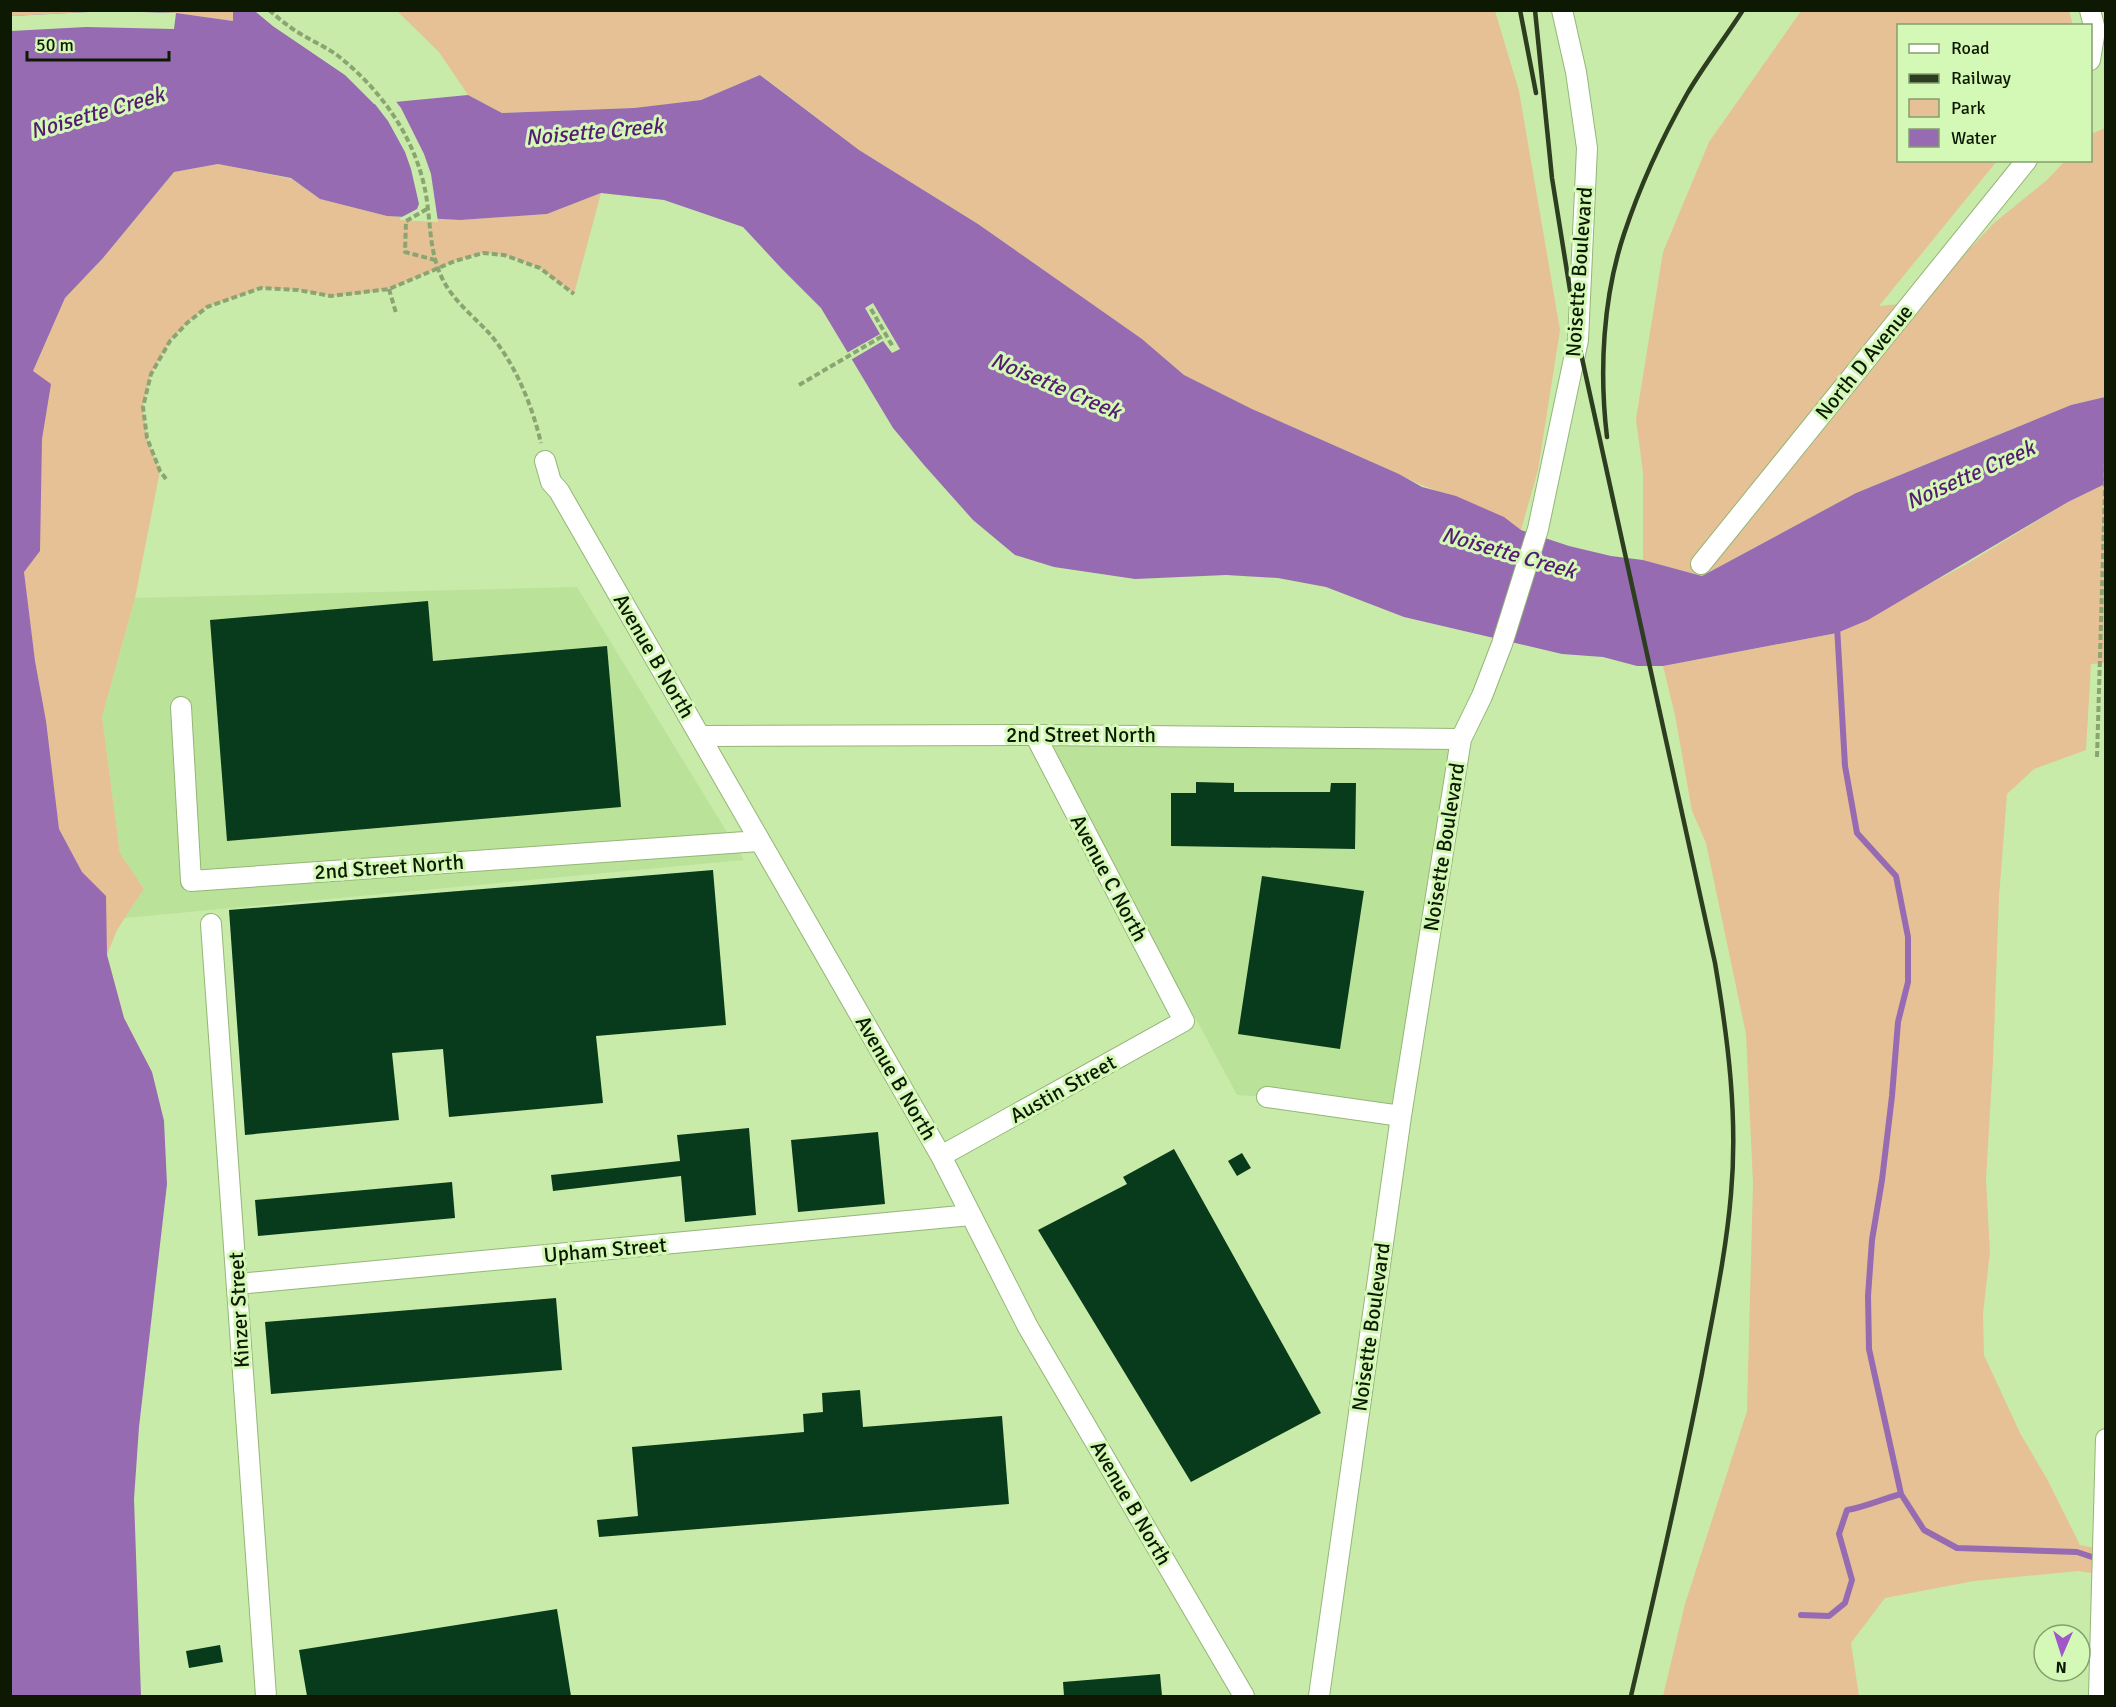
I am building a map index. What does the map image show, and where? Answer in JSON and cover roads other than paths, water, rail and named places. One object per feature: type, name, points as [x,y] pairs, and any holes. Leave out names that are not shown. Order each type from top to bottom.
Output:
[{"type":"street","name":"Noisette Boulevard","points":[[1319,1696],[1401,1116],[1461,739],[1482,696],[1502,644],[1538,529],[1578,340],[1587,148],[1576,72],[1562,10]]},
{"type":"street","points":[[2090,10],[2100,29],[2092,57]]},
{"type":"street","name":"North D Avenue","points":[[1701,564],[2025,162]]},
{"type":"street","name":"Avenue B North","points":[[545,461],[551,482],[565,501],[701,736],[941,1156],[1034,1337],[1244,1696]]},
{"type":"street","name":"2nd Street North","points":[[181,707],[191,881],[759,841]]},
{"type":"street","name":"2nd Street North","points":[[701,736],[1035,735],[1461,739]]},
{"type":"street","name":"Avenue C North","points":[[1035,735],[1184,1021]]},
{"type":"street","name":"Kinzer Street","points":[[211,924],[238,1284],[249,1484],[266,1696]]},
{"type":"street","name":"Austin Street","points":[[941,1156],[1184,1021]]},
{"type":"street","points":[[1267,1097],[1401,1116]]},
{"type":"street","name":"Upham Street","points":[[238,1284],[971,1215]]},
{"type":"street","points":[[2099,1696],[2106,1438]]},
{"type":"water","name":"Noisette Creek","points":[[125,10],[176,13],[233,21],[233,11],[255,11],[345,75],[374,104],[468,95],[502,113],[634,108],[701,100],[760,75],[859,150],[978,224],[1142,339],[1184,375],[1252,409],[1399,474],[1422,487],[1456,496],[1504,517],[1521,530],[1569,546],[1611,556],[1643,560],[1702,576],[1856,493],[2071,405],[2105,397],[2105,484],[2068,502],[1868,620],[1837,633],[1663,666],[1637,666],[1603,657],[1562,654],[1404,617],[1326,587],[1278,578],[1226,575],[1135,579],[1054,567],[1015,555],[973,520],[893,428],[821,308],[743,227],[664,200],[601,193],[547,214],[460,220],[387,216],[320,199],[291,178],[218,164],[174,172],[103,258],[65,298],[33,371],[51,384],[42,439],[40,551],[24,572],[59,829],[82,872],[106,896],[107,955],[124,1018],[152,1072],[164,1121],[167,1184],[139,1427],[134,1499],[141,1696],[11,1696],[11,16]]},
{"type":"waterway","points":[[1837,626],[1845,766],[1857,833],[1896,876],[1908,937],[1908,982],[1898,1022],[1882,1180],[1872,1240],[1868,1296],[1869,1349],[1901,1494],[1924,1530],[1957,1548],[2077,1552],[2098,1559]]},
{"type":"waterway","points":[[1801,1615],[1829,1616],[1845,1603],[1852,1580],[1839,1534],[1847,1510],[1901,1494]]},
{"type":"railway","points":[[1520,10],[1536,93]]},
{"type":"railway","points":[[1535,10],[1552,178],[1578,340],[1715,963],[1728,1049],[1732,1107],[1731,1194],[1719,1284],[1686,1454],[1631,1696]]},
{"type":"railway","points":[[1607,437],[1603,386],[1607,309],[1611,283],[1624,234],[1644,180],[1687,94],[1743,10]]}]
